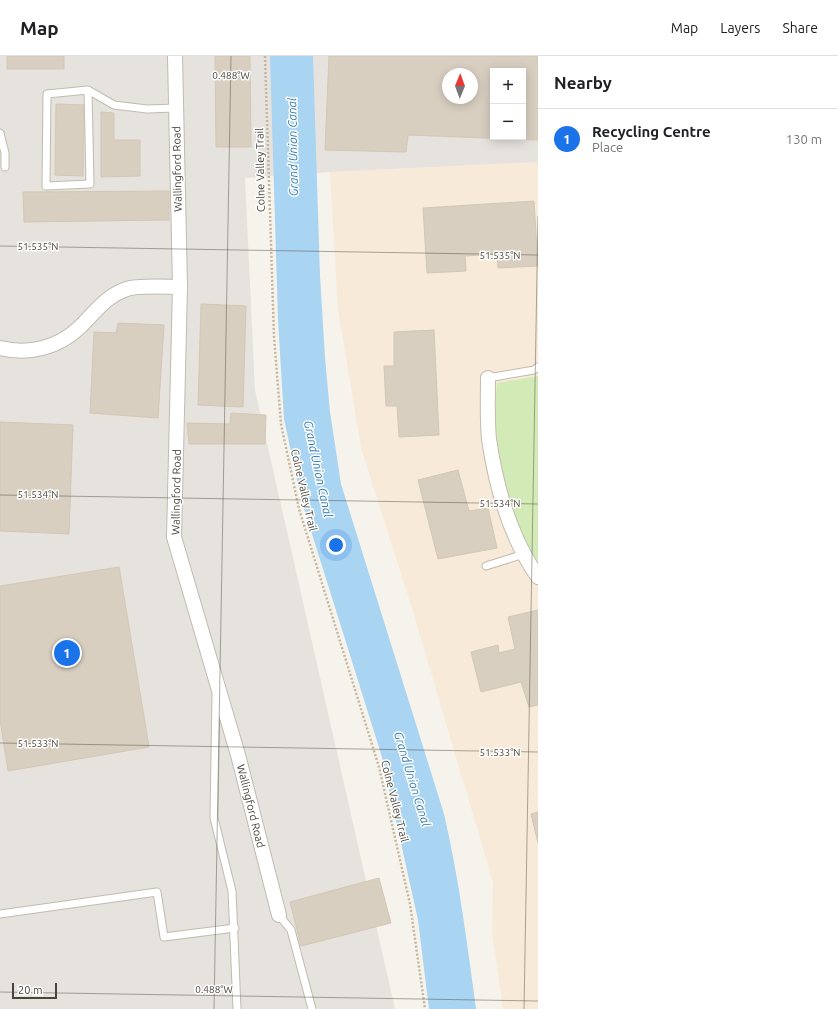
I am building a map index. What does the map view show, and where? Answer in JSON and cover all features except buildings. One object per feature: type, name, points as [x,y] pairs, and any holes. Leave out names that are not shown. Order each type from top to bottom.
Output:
[{"type":"street","name":"Wallingford Road","points":[[175,56],[180,287],[174,537],[238,755],[279,915]]},
{"type":"street","points":[[0,348],[15,351],[51,347],[78,329],[105,301],[128,288],[180,287]]},
{"type":"street","points":[[488,378],[489,438],[505,511],[514,536],[538,577]]},
{"type":"lane","points":[[88,90],[90,184],[46,186],[47,94],[88,90],[114,105],[147,109],[176,108]]},
{"type":"lane","points":[[0,133],[5,153],[5,167]]},
{"type":"lane","points":[[488,378],[534,370],[538,366]]},
{"type":"lane","points":[[486,566],[524,554]]},
{"type":"lane","points":[[217,683],[214,818],[232,891],[235,928],[237,1009]]},
{"type":"lane","points":[[0,914],[157,892],[164,937],[235,928]]},
{"type":"lane","points":[[279,915],[291,930],[312,1009]]},
{"type":"path","name":"Colne Valley Trail","points":[[265,56],[274,337],[281,424],[298,509],[379,767],[410,904],[425,1009]]},
{"type":"shaded area","points":[[0,56],[538,56],[538,162],[330,172],[245,178],[255,390],[395,1009],[0,1009]]},
{"type":"shaded area","points":[[538,162],[538,376],[497,383],[503,467],[509,501],[521,534],[538,562],[538,1009],[503,1009],[492,932],[493,882],[411,605],[361,448],[338,310],[330,172]]},
{"type":"green space","points":[[538,376],[538,562],[529,547],[515,516],[505,483],[496,432],[495,408],[497,383]]},
{"type":"water","name":"Grand Union Canal","points":[[270,56],[313,56],[320,276],[325,358],[330,412],[341,484],[444,814],[466,935],[476,1009],[429,1009],[418,920],[382,757],[301,499],[284,419],[278,320]]},
{"type":"place","name":"Recycling Centre","points":[[67,653]]}]
